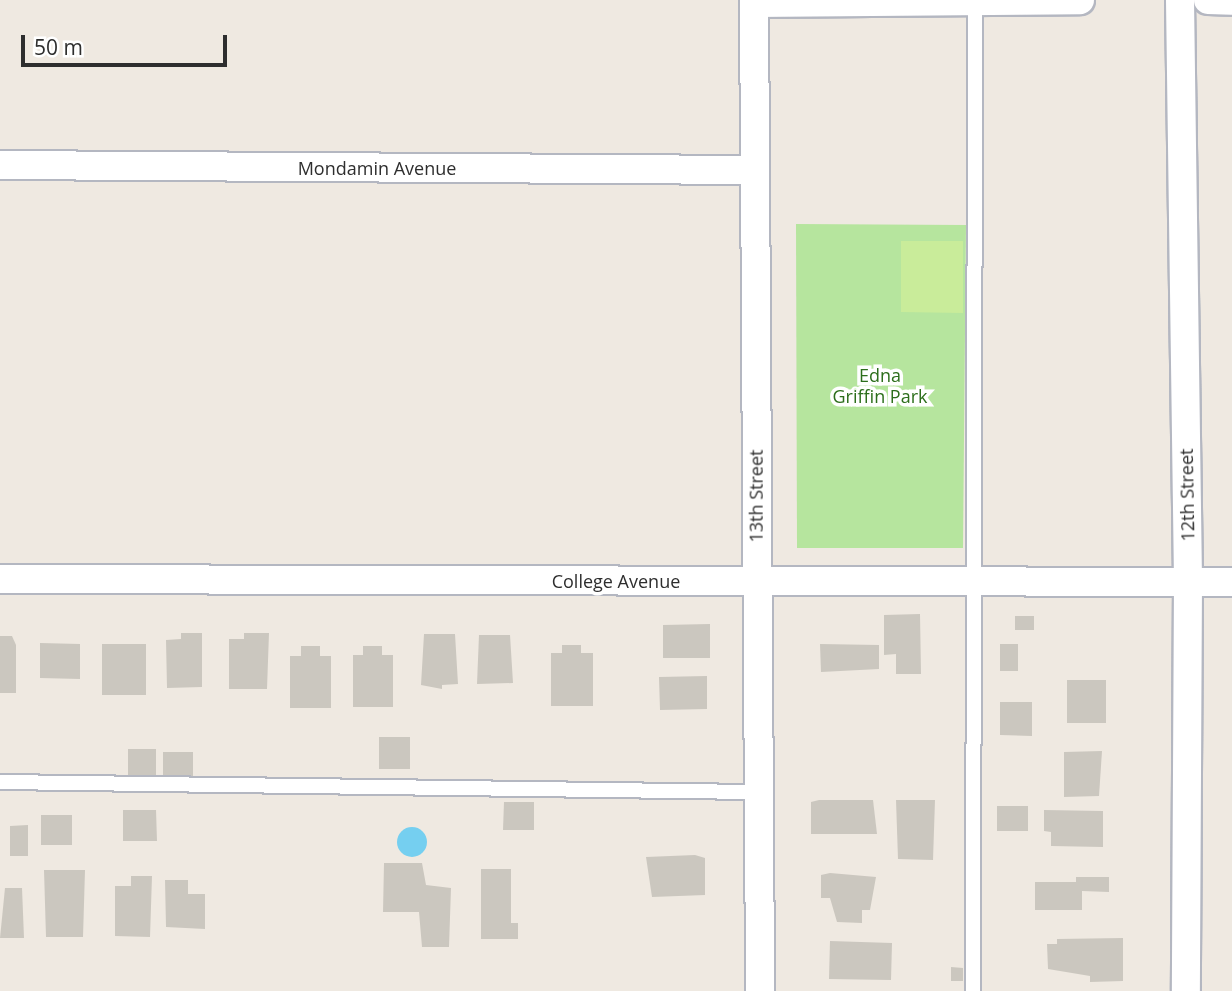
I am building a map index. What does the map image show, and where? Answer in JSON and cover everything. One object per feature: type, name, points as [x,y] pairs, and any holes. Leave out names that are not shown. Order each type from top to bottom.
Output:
[{"type":"street","points":[[754,2],[1080,0]]},
{"type":"street","name":"12th Street","points":[[1180,0],[1188,582],[1186,991]]},
{"type":"street","points":[[1208,0],[1232,1]]},
{"type":"street","name":"13th Street","points":[[754,2],[760,991]]},
{"type":"street","name":"Mondamin Avenue","points":[[0,165],[754,170]]},
{"type":"street","name":"College Avenue","points":[[0,579],[1232,582]]},
{"type":"lane","points":[[973,991],[976,582],[975,1]]},
{"type":"lane","points":[[0,782],[758,792]]},
{"type":"green space","name":"Edna Griffin Park","points":[[796,224],[966,225],[963,548],[797,548]]},
{"type":"green space","points":[[901,241],[963,241],[963,313],[901,312]]},
{"type":"water","points":[[412,827],[423,831],[427,842],[423,853],[412,857],[401,853],[397,842],[401,831]]},
{"type":"building","points":[[920,614],[921,674],[896,674],[896,654],[884,655],[884,615]]},
{"type":"building","points":[[1015,616],[1034,616],[1034,630],[1015,630]]},
{"type":"building","points":[[710,624],[710,658],[663,658],[663,625]]},
{"type":"building","points":[[181,633],[202,633],[202,687],[167,688],[166,640],[181,639]]},
{"type":"building","points":[[244,633],[269,633],[267,689],[229,689],[229,639],[244,639]]},
{"type":"building","points":[[424,634],[455,634],[458,684],[442,685],[442,689],[421,685]]},
{"type":"building","points":[[479,635],[510,635],[513,683],[477,684]]},
{"type":"building","points":[[0,636],[12,636],[16,645],[16,693],[0,693]]},
{"type":"building","points":[[40,643],[80,644],[80,679],[40,678]]},
{"type":"building","points":[[102,644],[146,644],[146,695],[102,695]]},
{"type":"building","points":[[820,644],[879,645],[879,669],[821,672]]},
{"type":"building","points":[[1000,644],[1018,644],[1018,671],[1000,671]]},
{"type":"building","points":[[562,645],[581,645],[581,653],[593,653],[593,706],[551,706],[551,653],[562,653]]},
{"type":"building","points":[[301,646],[320,646],[320,656],[331,656],[331,708],[290,708],[290,656],[301,656]]},
{"type":"building","points":[[363,646],[382,646],[382,655],[393,655],[393,707],[353,707],[353,655],[363,655]]},
{"type":"building","points":[[707,676],[707,709],[660,710],[659,677]]},
{"type":"building","points":[[1067,680],[1106,680],[1106,723],[1067,723]]},
{"type":"building","points":[[1000,702],[1032,702],[1032,736],[1000,735]]},
{"type":"building","points":[[379,737],[410,737],[410,769],[379,769]]},
{"type":"building","points":[[128,749],[156,749],[156,776],[128,776]]},
{"type":"building","points":[[1102,751],[1099,796],[1064,797],[1064,752]]},
{"type":"building","points":[[163,752],[193,752],[193,778],[163,778]]},
{"type":"building","points":[[873,800],[877,834],[811,834],[811,802]]},
{"type":"building","points":[[896,800],[935,800],[933,860],[898,859]]},
{"type":"building","points":[[504,802],[534,802],[534,830],[503,830]]},
{"type":"building","points":[[997,806],[1028,806],[1028,831],[997,831]]},
{"type":"building","points":[[123,810],[156,810],[157,841],[123,841]]},
{"type":"building","points":[[1044,810],[1103,811],[1103,847],[1051,846],[1051,832],[1044,831]]},
{"type":"building","points":[[41,815],[72,815],[72,845],[41,845]]},
{"type":"building","points":[[28,825],[28,856],[10,856],[10,826]]},
{"type":"building","points":[[695,855],[705,858],[705,895],[652,897],[646,857]]},
{"type":"building","points":[[384,863],[422,863],[426,885],[451,888],[449,947],[422,947],[419,912],[383,912]]},
{"type":"building","points":[[481,869],[511,869],[511,923],[518,923],[518,939],[481,939]]},
{"type":"building","points":[[44,870],[85,870],[83,937],[46,937]]},
{"type":"building","points":[[830,873],[876,877],[870,910],[862,910],[862,923],[837,922],[830,898],[821,898],[821,875]]},
{"type":"building","points":[[131,876],[152,876],[150,937],[115,936],[115,886],[131,886]]},
{"type":"building","points":[[1076,877],[1109,877],[1109,892],[1082,891],[1082,910],[1035,910],[1035,882],[1076,882]]},
{"type":"building","points":[[165,880],[188,880],[188,894],[205,894],[205,929],[166,927]]},
{"type":"building","points":[[5,888],[22,888],[24,938],[0,938]]},
{"type":"building","points":[[1123,938],[1123,981],[1090,982],[1090,976],[1048,969],[1047,944],[1057,944],[1057,939]]},
{"type":"building","points":[[830,941],[892,943],[891,980],[829,979]]},
{"type":"building","points":[[951,967],[963,968],[963,981],[951,981]]}]
